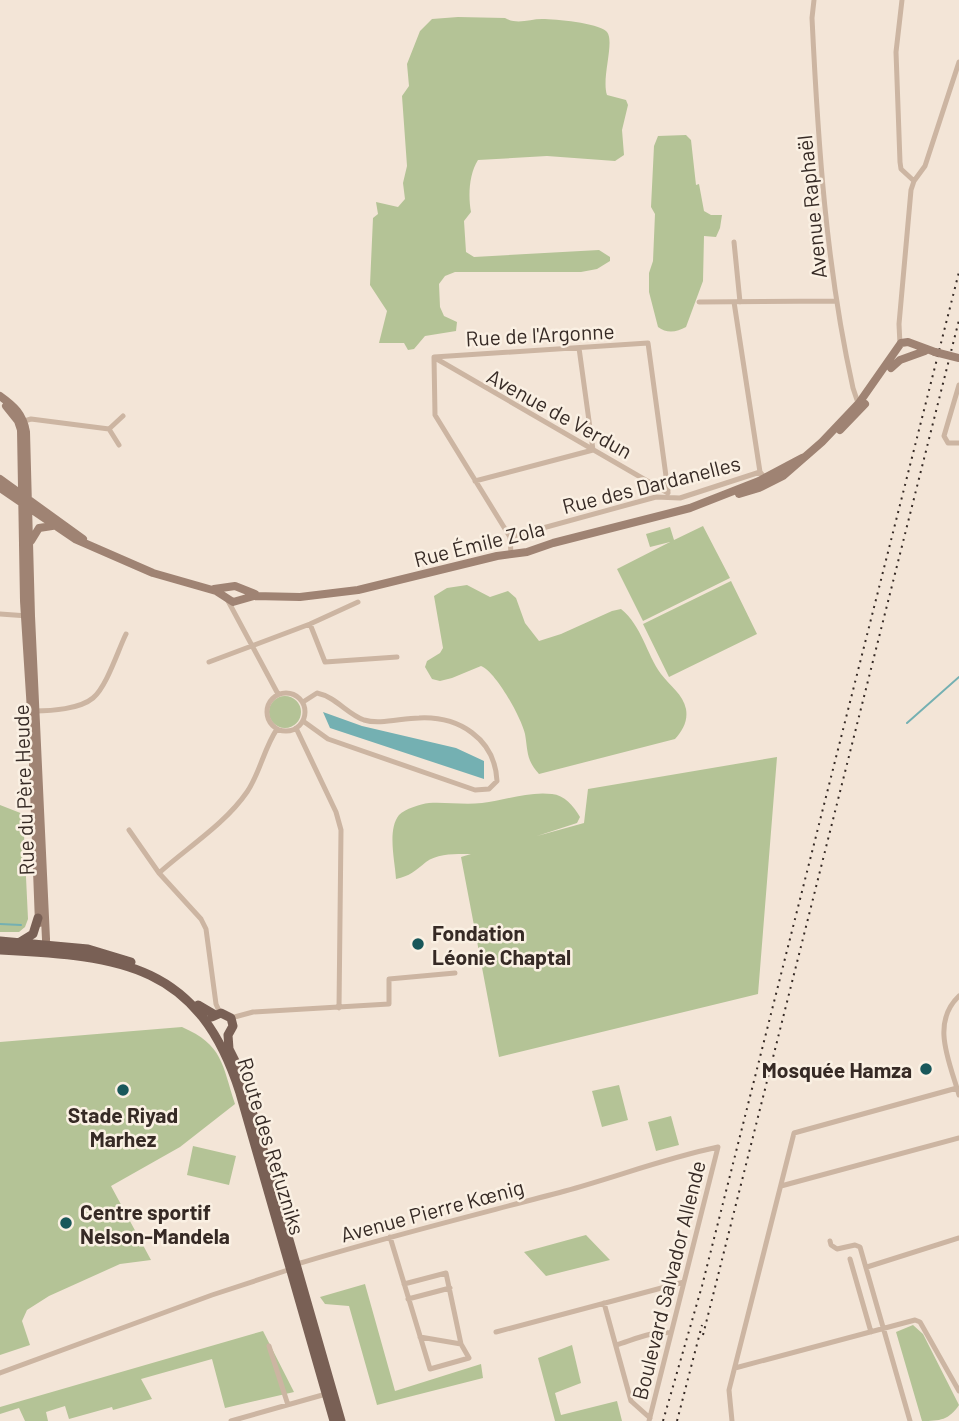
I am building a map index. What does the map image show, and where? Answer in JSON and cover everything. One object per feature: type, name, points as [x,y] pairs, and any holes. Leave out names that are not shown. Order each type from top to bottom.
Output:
[{"type":"main road","name":"Rue Émile Zola","points":[[862,404],[905,345]]},
{"type":"main road","points":[[905,345],[900,354],[909,356],[931,351]]},
{"type":"main road","points":[[905,345],[959,358]]},
{"type":"main road","points":[[905,345],[914,348],[909,356]]},
{"type":"main road","name":"Rue Émile Zola","points":[[239,600],[261,596],[300,597],[348,592],[511,554],[702,504],[764,479],[783,476],[845,426],[893,365],[909,356]]},
{"type":"main road","points":[[0,397],[22,424],[27,503]]},
{"type":"main road","points":[[22,424],[22,469],[27,503],[91,546]]},
{"type":"main road","points":[[1,483],[14,478],[22,469]]},
{"type":"main road","points":[[1,483],[69,536],[153,573],[211,589],[231,602],[239,600],[240,589],[235,586],[211,589]]},
{"type":"main road","name":"Rue du Père Heude","points":[[27,503],[30,545],[28,616]]},
{"type":"main road","name":"Rue du Père Heude","points":[[27,503],[28,616],[46,947]]},
{"type":"main road","points":[[30,545],[38,528],[55,526]]},
{"type":"main road","points":[[227,598],[226,591],[230,587]]},
{"type":"main road","name":"Rue Émile Zola","points":[[240,589],[261,596]]},
{"type":"main road","name":"Rue du Père Heude","points":[[34,711],[38,918],[46,947]]},
{"type":"main road","points":[[19,943],[33,934],[38,918]]},
{"type":"main road","points":[[0,941],[46,947],[111,961],[147,974],[180,994],[209,1024],[210,1031],[215,1036],[228,1035],[233,1026],[231,1018],[199,1006],[182,989],[164,977],[128,960],[88,948],[46,947],[33,952],[0,950]]},
{"type":"main road","points":[[209,1024],[217,1014]]},
{"type":"main road","name":"Route des Refuzniks","points":[[228,1035],[229,1049],[242,1079],[294,1266]]},
{"type":"main road","name":"Route des Refuzniks","points":[[215,1036],[240,1093],[294,1266]]},
{"type":"main road","points":[[294,1266],[330,1393],[341,1421]]},
{"type":"main road","points":[[330,1393],[334,1421]]},
{"type":"street","name":"Avenue Raphaël","points":[[814,0],[812,18],[818,139],[837,301],[851,377],[862,404]]},
{"type":"street","points":[[902,0],[896,52],[900,162],[901,169],[914,181]]},
{"type":"street","points":[[905,345],[899,331],[911,190],[925,166],[959,62]]},
{"type":"street","points":[[734,242],[737,302],[764,479]]},
{"type":"street","points":[[699,302],[837,301]]},
{"type":"street","name":"Rue de l'Argonne","points":[[434,357],[648,343],[667,494]]},
{"type":"street","points":[[475,481],[593,450],[579,348]]},
{"type":"street","points":[[434,357],[435,415],[510,537],[511,554]]},
{"type":"street","name":"Avenue de Verdun","points":[[434,357],[667,494]]},
{"type":"street","points":[[959,385],[944,436],[948,443],[959,443]]},
{"type":"street","points":[[109,429],[123,415]]},
{"type":"street","points":[[22,424],[40,420],[109,429]]},
{"type":"street","points":[[109,429],[119,445]]},
{"type":"street","name":"Rue des Dardanelles","points":[[510,537],[667,494],[680,498],[764,479]]},
{"type":"street","points":[[227,598],[250,646],[278,694]]},
{"type":"street","points":[[234,614],[239,600]]},
{"type":"street","points":[[209,662],[310,624],[358,602]]},
{"type":"street","points":[[0,614],[28,616]]},
{"type":"street","points":[[310,624],[325,662],[397,657]]},
{"type":"street","points":[[34,711],[78,705],[93,698],[101,688],[126,634]]},
{"type":"street","points":[[289,693],[303,702],[303,721],[296,728],[277,729],[272,725],[267,714],[269,702],[278,694],[289,693]]},
{"type":"street","points":[[303,702],[317,693],[327,695],[364,720],[448,719],[474,732],[487,746],[497,771],[497,781],[489,789],[475,790],[328,739],[303,721]]},
{"type":"street","points":[[296,728],[336,811],[341,830],[339,1008]]},
{"type":"street","points":[[159,873],[236,806],[249,789],[277,729]]},
{"type":"street","points":[[129,830],[159,873],[201,919],[206,929],[217,1014]]},
{"type":"street","points":[[231,1018],[253,1012],[389,1004],[389,979],[455,973]]},
{"type":"street","points":[[732,1421],[729,1390],[794,1133],[958,1092],[944,1042],[943,1025],[946,1012],[959,996]]},
{"type":"street","points":[[781,1186],[959,1138]]},
{"type":"street","name":"Avenue Pierre Kœnig","points":[[0,1373],[294,1266],[390,1237],[565,1191],[689,1153],[719,1147]]},
{"type":"street","name":"Boulevard Salvador Allende","points":[[649,1419],[719,1147]]},
{"type":"street","points":[[390,1237],[408,1298],[430,1369],[469,1358],[461,1345],[446,1273],[404,1284]]},
{"type":"street","points":[[867,1267],[959,1238]]},
{"type":"street","points":[[830,1241],[837,1249],[855,1245],[860,1247],[910,1421]]},
{"type":"street","points":[[850,1259],[871,1332]]},
{"type":"street","points":[[496,1332],[684,1283]]},
{"type":"street","points":[[408,1298],[450,1288]]},
{"type":"street","points":[[604,1303],[631,1401],[649,1419]]},
{"type":"street","points":[[735,1368],[915,1320],[920,1322],[959,1391]]},
{"type":"street","points":[[616,1345],[649,1335],[671,1333]]},
{"type":"street","points":[[420,1337],[461,1345]]},
{"type":"street","points":[[269,1346],[288,1405]]},
{"type":"street","points":[[231,1421],[330,1393]]},
{"type":"green space","points":[[458,17],[519,21],[557,20],[601,28],[609,35],[607,95],[626,100],[628,105],[622,130],[624,155],[615,161],[547,156],[478,160],[470,185],[471,212],[464,221],[466,252],[474,257],[599,250],[610,257],[610,261],[597,269],[581,272],[455,272],[445,276],[439,284],[440,307],[444,316],[457,322],[456,331],[425,336],[414,349],[408,350],[404,343],[379,343],[387,311],[370,285],[373,218],[378,214],[376,202],[398,207],[405,199],[403,183],[407,166],[402,96],[409,86],[407,64],[420,31],[432,19]]},
{"type":"green space","points":[[686,135],[691,140],[696,185],[699,184],[704,211],[711,215],[722,215],[716,237],[704,236],[703,281],[686,327],[668,331],[658,327],[649,292],[655,214],[651,207],[654,146],[658,136]]},
{"type":"green space","points":[[703,526],[730,578],[643,621],[617,569],[670,542],[650,547],[646,534],[670,527],[674,540]]},
{"type":"green space","points":[[731,581],[757,634],[669,677],[643,624]]},
{"type":"green space","points":[[467,585],[490,597],[508,591],[516,598],[525,623],[539,641],[621,609],[634,623],[656,666],[684,704],[684,725],[675,739],[539,774],[530,760],[519,717],[487,670],[481,666],[440,681],[432,679],[425,667],[427,661],[443,648],[434,596],[447,588]]},
{"type":"green space","points":[[285,696],[296,701],[301,712],[296,723],[285,728],[274,723],[269,712],[274,701]]},
{"type":"green space","points":[[777,757],[758,994],[499,1057],[461,857],[471,854],[436,857],[409,875],[396,879],[393,829],[399,815],[413,807],[429,803],[482,803],[544,793],[565,799],[580,817],[577,823],[537,836],[584,823],[588,789]]},
{"type":"green space","points":[[0,805],[23,814],[28,919],[19,932],[0,932]]},
{"type":"green space","name":"Centre sportif Nelson-Mandela","points":[[182,1027],[206,1041],[219,1057],[235,1104],[180,1147],[111,1186],[151,1260],[120,1264],[49,1296],[27,1310],[22,1321],[30,1345],[0,1355],[0,1042]]},
{"type":"green space","points":[[619,1085],[628,1120],[602,1127],[592,1091]]},
{"type":"green space","points":[[671,1116],[679,1145],[656,1151],[648,1122]]},
{"type":"green space","points":[[193,1146],[236,1156],[229,1185],[187,1175]]},
{"type":"green space","points":[[586,1235],[610,1260],[546,1276],[524,1252]]},
{"type":"green space","points":[[365,1284],[395,1391],[481,1364],[483,1378],[377,1405],[349,1306],[325,1304],[320,1297]]},
{"type":"green space","points":[[913,1325],[923,1334],[959,1405],[944,1419],[922,1421],[896,1332]]},
{"type":"green space","points":[[263,1331],[294,1392],[225,1408],[212,1359],[141,1379],[152,1399],[113,1410],[112,1407],[69,1419],[65,1406],[46,1412],[48,1421],[25,1421],[19,1408],[0,1414],[0,1407]]},
{"type":"green space","points":[[572,1345],[581,1383],[555,1393],[561,1415],[617,1401],[622,1421],[555,1421],[538,1358]]},
{"type":"water","points":[[323,712],[362,726],[456,748],[484,761],[484,779],[330,728]]},
{"type":"waterway","points":[[907,723],[959,677]]},
{"type":"waterway","points":[[0,924],[21,925]]},
{"type":"railway","points":[[663,1421],[702,1286],[959,272]]},
{"type":"railway","points":[[703,1335],[959,320]]},
{"type":"railway","points":[[677,1421],[702,1325]]},
{"type":"place","name":"Fondation Léonie Chaptal","points":[[418,944]]},
{"type":"place","name":"Mosquée Hamza","points":[[926,1069]]},
{"type":"place","name":"Stade Riyad Marhez","points":[[123,1090]]},
{"type":"place","name":"Centre sportif Nelson-Mandela","points":[[66,1223]]}]
